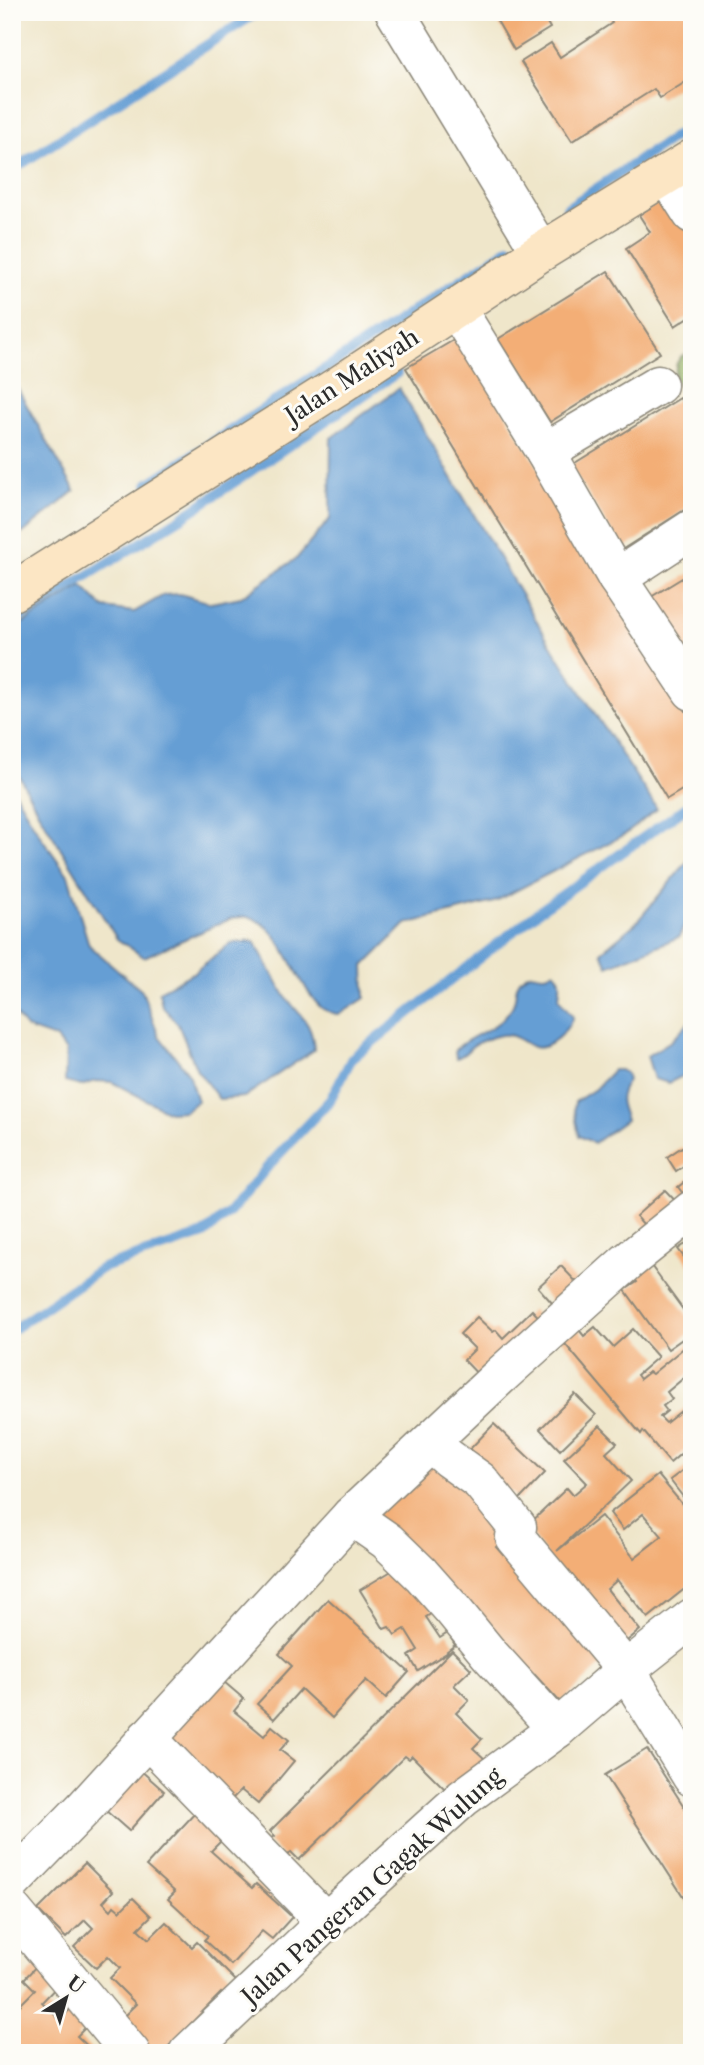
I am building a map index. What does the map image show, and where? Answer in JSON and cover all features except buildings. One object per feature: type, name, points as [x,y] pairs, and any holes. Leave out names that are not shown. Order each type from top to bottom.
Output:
[{"type":"street","points":[[396,12],[541,252]]},
{"type":"street","points":[[679,167],[692,214]]},
{"type":"street","name":"Jalan Maliyah","points":[[12,592],[341,384],[466,322],[541,252],[679,167]]},
{"type":"street","points":[[466,322],[617,578],[692,691]]},
{"type":"street","points":[[545,452],[658,385]]},
{"type":"street","points":[[617,578],[692,529]]},
{"type":"street","points":[[12,1882],[84,1808],[351,1516],[627,1262],[692,1210]]},
{"type":"street","points":[[430,1442],[480,1481],[517,1527],[515,1537],[626,1670],[692,1777]]},
{"type":"street","points":[[351,1516],[387,1541],[421,1574],[557,1729]]},
{"type":"street","name":"Jalan Pangeran Gagak Wulung","points":[[188,2053],[326,1922],[463,1798],[557,1729],[692,1618]]},
{"type":"street","points":[[147,1738],[326,1922]]},
{"type":"street","points":[[12,1910],[131,2053]]},
{"type":"green space","points":[[692,354],[692,394],[678,384],[674,377],[677,363],[682,356]]},
{"type":"water","points":[[12,379],[75,491],[23,533],[12,530]]},
{"type":"water","points":[[399,388],[555,652],[657,809],[626,834],[494,902],[406,924],[364,966],[365,998],[339,1015],[323,1009],[314,1000],[280,943],[260,922],[247,917],[230,919],[144,957],[117,939],[38,812],[12,762],[12,630],[82,586],[104,608],[134,612],[164,595],[180,594],[211,603],[241,597],[297,558],[330,519],[331,438]]},
{"type":"water","points":[[12,788],[41,837],[68,875],[89,945],[142,991],[159,1036],[188,1073],[197,1101],[185,1111],[169,1112],[112,1082],[96,1081],[81,1086],[65,1082],[66,1051],[55,1038],[26,1028],[12,1010]]},
{"type":"water","points":[[692,856],[692,908],[679,937],[608,966],[601,952],[636,923]]},
{"type":"water","points":[[254,941],[284,994],[308,1025],[314,1050],[244,1097],[219,1099],[197,1070],[178,1024],[162,1006],[159,991],[193,973],[231,943]]},
{"type":"water","points":[[554,971],[560,981],[559,999],[573,1017],[556,1039],[537,1048],[513,1036],[501,1035],[477,1043],[456,1058],[455,1050],[462,1044],[506,1016],[514,1003],[518,984],[523,977],[533,973],[545,975]]},
{"type":"water","points":[[692,1019],[692,1071],[669,1083],[654,1079],[647,1056],[671,1041]]},
{"type":"water","points":[[613,1070],[626,1073],[628,1080],[620,1100],[626,1120],[594,1143],[579,1136],[575,1102],[595,1089]]},
{"type":"waterway","points":[[12,170],[258,12]]},
{"type":"waterway","points":[[567,208],[692,125]]},
{"type":"waterway","points":[[148,484],[510,248]]},
{"type":"waterway","points":[[12,622],[181,518],[397,373]]},
{"type":"waterway","points":[[12,1330],[102,1268],[204,1234],[230,1212],[270,1164],[330,1100],[352,1058],[538,912],[692,803]]}]
